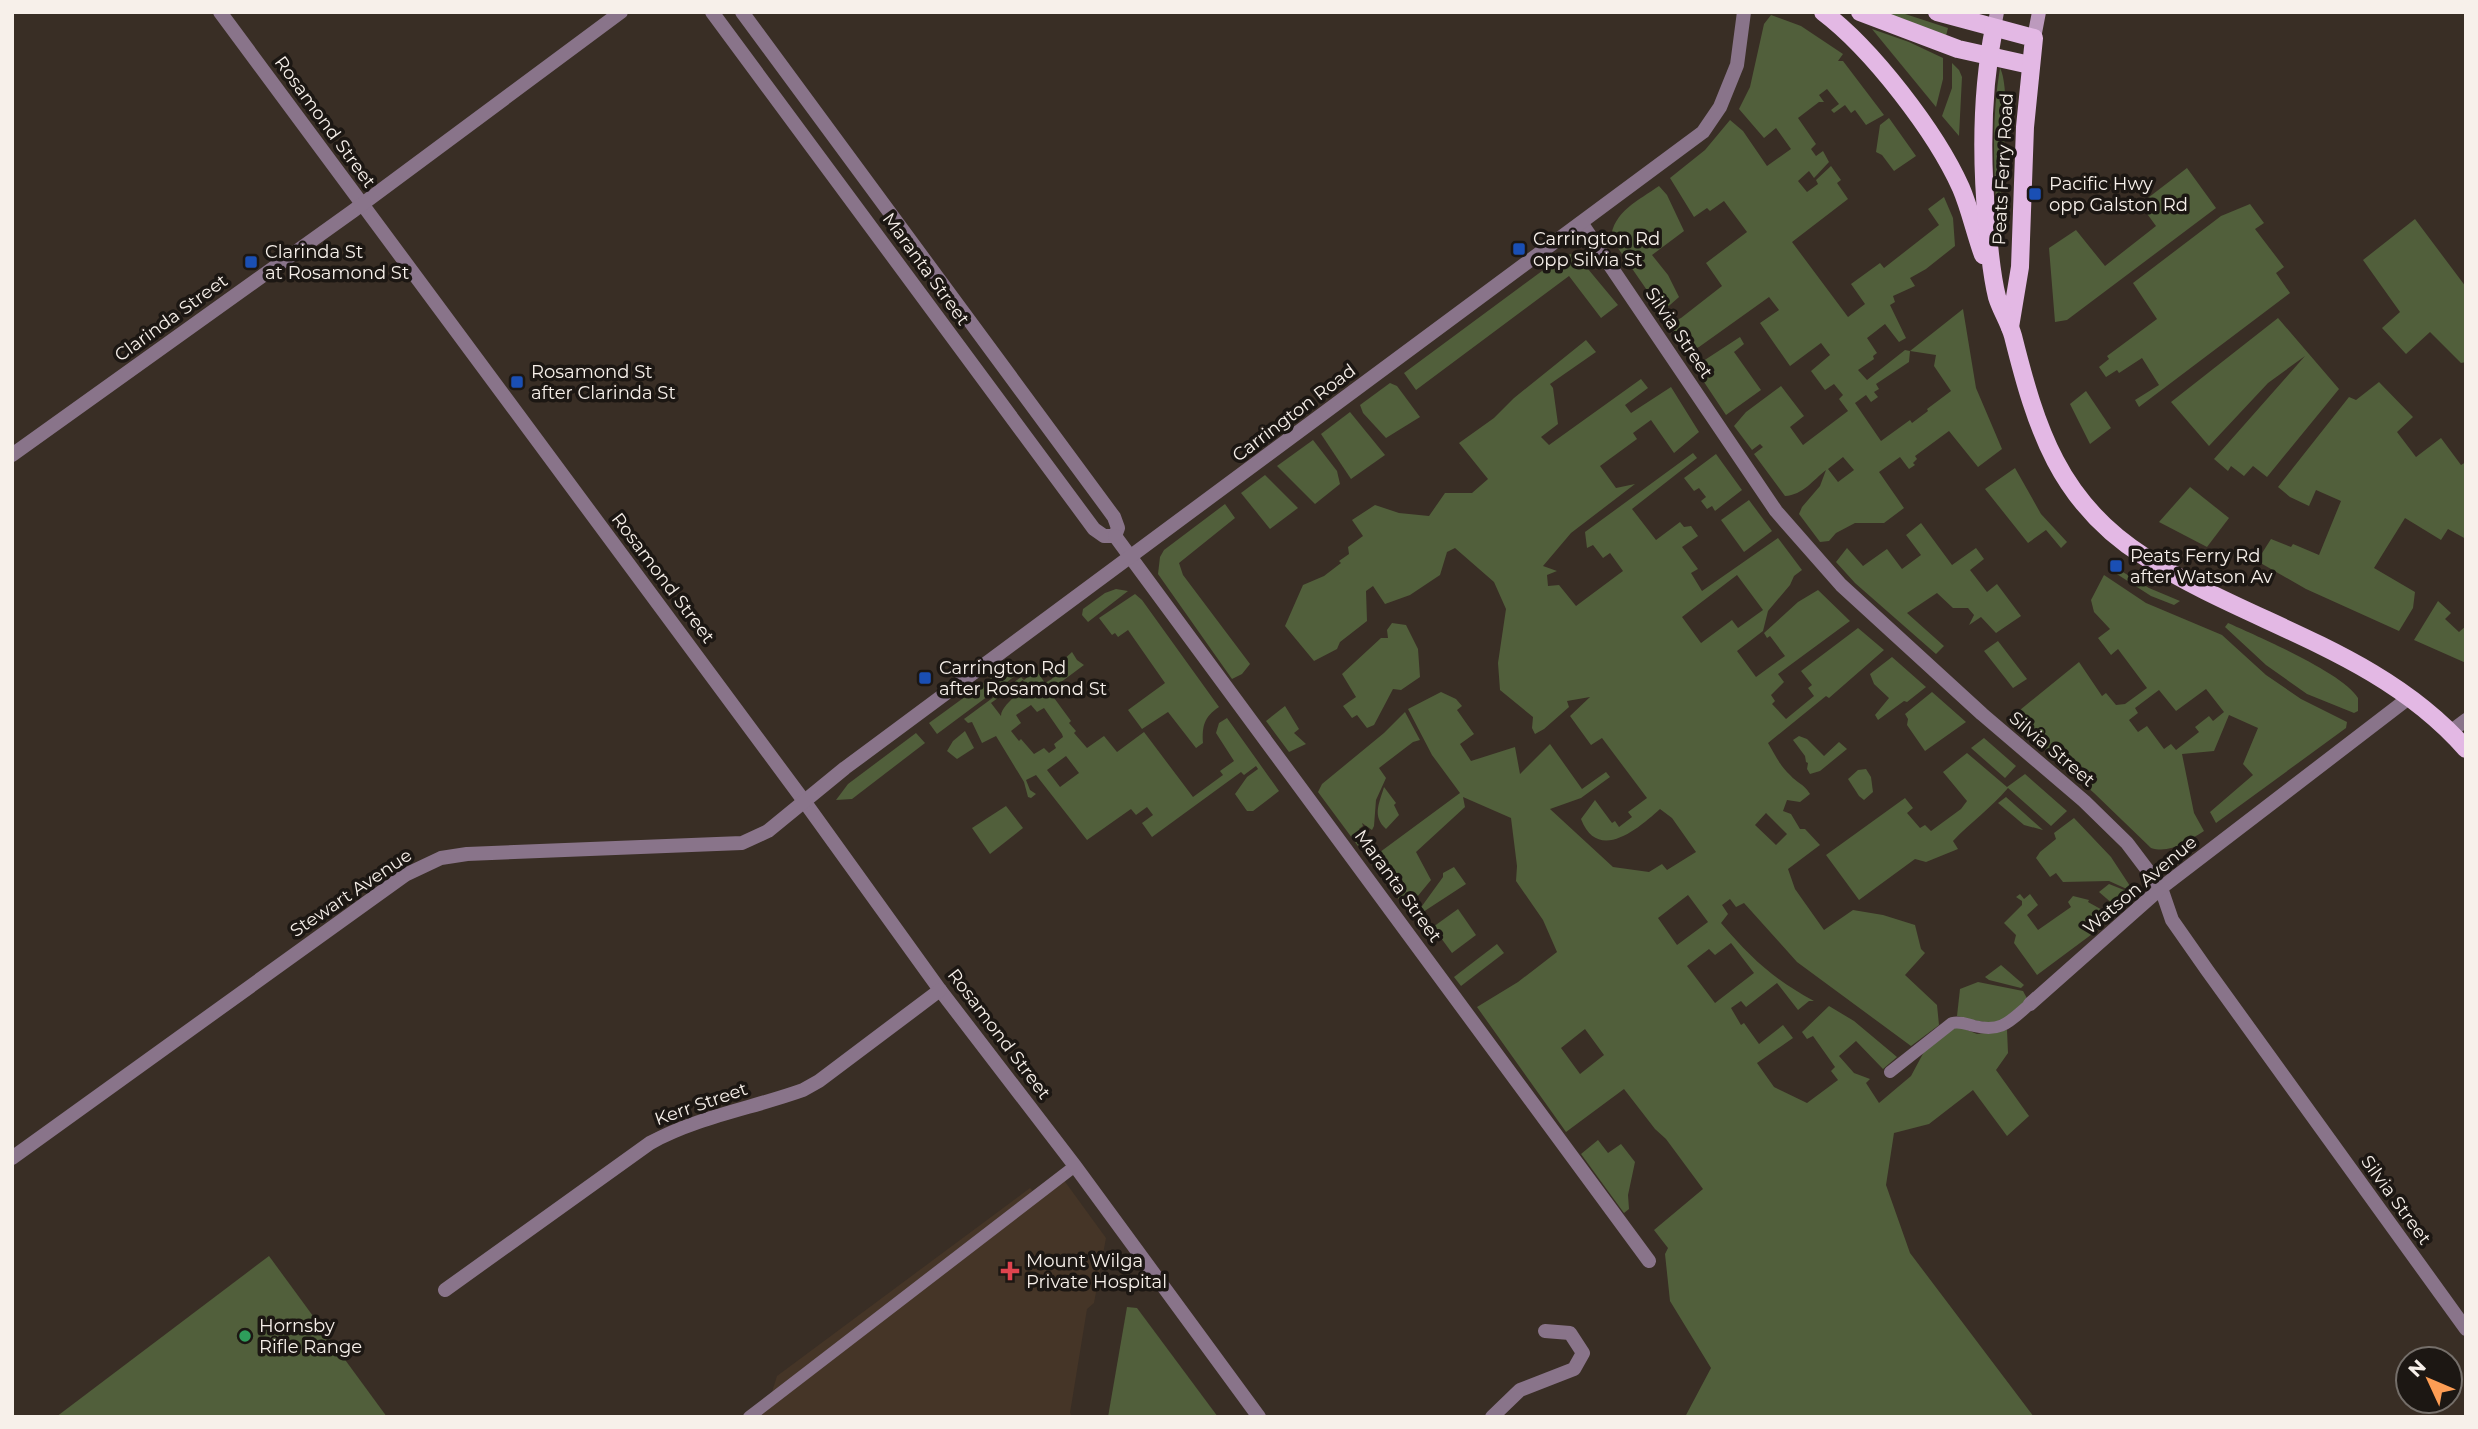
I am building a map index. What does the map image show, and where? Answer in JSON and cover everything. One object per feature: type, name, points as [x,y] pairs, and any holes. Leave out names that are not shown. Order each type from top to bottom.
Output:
[{"type":"main road","points":[[1823,12],[1854,38],[1875,61],[1922,122],[1950,166],[1962,191],[1997,298]]},
{"type":"main road","points":[[1860,12],[1958,49],[2030,65]]},
{"type":"main road","points":[[1937,12],[1996,20],[2034,38]]},
{"type":"main road","name":"Peats Ferry Road","points":[[2010,327],[2020,267],[2025,127],[2030,65],[2039,12]]},
{"type":"main road","name":"Peats Ferry Road","points":[[1996,20],[1983,92],[1983,155],[1989,248],[1997,298],[2010,327],[2026,389],[2045,444],[2073,490],[2107,529],[2144,557],[2355,662],[2410,697],[2451,732],[2466,749]]},
{"type":"street","name":"Rosamond Street","points":[[220,12],[804,801],[940,990],[1075,1166],[1259,1417]]},
{"type":"street","name":"Clarinda Street","points":[[12,456],[362,204],[621,12]]},
{"type":"street","name":"Maranta Street","points":[[712,12],[1094,529],[1104,536],[1115,536]]},
{"type":"street","name":"Maranta Street","points":[[742,12],[1114,517],[1118,528],[1115,536]]},
{"type":"street","name":"Carrington Road","points":[[804,801],[1703,132],[1720,107],[1737,65],[1744,12]]},
{"type":"street","name":"Silvia Street","points":[[1582,224],[1776,511],[1841,585],[1982,715],[2084,801],[2127,843],[2161,888],[2172,920],[2466,1329]]},
{"type":"street","name":"Maranta Street","points":[[1115,536],[1649,1261]]},
{"type":"street","name":"Watson Avenue","points":[[2030,1004],[2161,888],[2410,697]]},
{"type":"street","points":[[2451,732],[2466,720]]},
{"type":"street","name":"Stewart Avenue","points":[[12,1158],[405,875],[441,858],[742,843],[768,831],[804,801]]},
{"type":"street","name":"Kerr Street","points":[[445,1290],[650,1143],[666,1134],[803,1090],[819,1081],[940,990]]},
{"type":"street","points":[[1492,1417],[1520,1390],[1574,1369],[1583,1353],[1579,1343],[1570,1333],[1545,1331]]},
{"type":"lane","name":"Watson Avenue","points":[[1890,1072],[1952,1023],[1961,1021],[1991,1029],[2004,1026],[2030,1004]]},
{"type":"lane","points":[[749,1417],[1075,1166]]},
{"type":"shaded area","name":"Mount Wilga Private Hospital","points":[[1058,1172],[1106,1238],[1094,1303],[1087,1309],[1070,1413],[1073,1417],[741,1417],[772,1392],[777,1376],[1030,1188],[1033,1191]]},
{"type":"green space","points":[[1881,12],[1899,12],[1948,28],[1946,36]]},
{"type":"green space","points":[[1771,15],[1801,26],[1843,54],[1838,61],[1843,61],[1884,115],[1866,125],[1855,110],[1851,113],[1845,105],[1834,113],[1831,110],[1839,104],[1827,89],[1819,95],[1824,102],[1819,102],[1798,118],[1816,144],[1811,149],[1816,156],[1823,151],[1829,162],[1814,178],[1809,171],[1798,181],[1807,192],[1818,184],[1816,180],[1831,166],[1841,180],[1837,183],[1848,199],[1792,242],[1848,317],[1865,304],[1851,284],[1880,263],[1884,268],[1939,225],[1928,209],[1944,197],[1953,218],[1955,246],[1910,278],[1915,286],[1893,296],[1895,302],[1890,305],[1906,338],[1899,342],[1885,324],[1867,338],[1877,353],[1873,356],[1874,359],[1858,370],[1867,380],[1905,350],[1910,351],[1963,309],[1976,388],[2002,449],[1978,467],[1949,431],[1915,456],[1915,465],[1909,469],[1900,457],[1879,472],[1904,508],[1884,523],[1855,523],[1836,533],[1829,541],[1820,542],[1799,514],[1820,486],[1826,470],[1802,490],[1785,496],[1754,454],[1763,447],[1760,444],[1752,450],[1734,426],[1746,412],[1781,386],[1804,416],[1790,427],[1803,445],[1848,411],[1839,399],[1843,395],[1834,384],[1825,390],[1811,371],[1830,355],[1821,343],[1790,366],[1760,323],[1779,310],[1769,297],[1688,352],[1668,324],[1681,318],[1722,286],[1706,263],[1747,232],[1724,201],[1710,211],[1707,208],[1694,217],[1670,178],[1705,150],[1730,120],[1743,131],[1767,166],[1791,149],[1776,128],[1764,138],[1739,109],[1750,87],[1764,24]],"holes":[[[1910,351],[1936,355],[1934,366],[1951,391],[1912,423],[1910,420],[1881,441],[1855,403],[1866,395],[1871,402],[1878,397],[1874,392],[1879,389],[1876,384],[1909,362]],[[1843,457],[1854,470],[1838,482],[1828,469]]]},
{"type":"green space","points":[[1872,29],[1943,58],[1943,79],[1936,107]]},
{"type":"green space","points":[[1952,63],[1962,77],[1959,136],[1942,116],[1952,88]]},
{"type":"green space","points":[[2000,68],[2006,115],[2000,210],[1997,211],[1994,139]]},
{"type":"green space","points":[[1889,118],[1916,156],[1894,171],[1882,155],[1876,152],[1880,125]]},
{"type":"green space","points":[[2187,168],[2216,208],[2067,320],[2055,322],[2049,248],[2076,230],[2105,266],[2156,226],[2140,204]]},
{"type":"green space","points":[[1659,186],[1667,195],[1684,231],[1652,255],[1668,275],[1679,297],[1662,312],[1611,238],[1622,214]]},
{"type":"green space","points":[[2250,204],[2264,223],[2255,229],[2284,267],[2276,273],[2290,293],[2139,407],[2135,400],[2159,385],[2142,358],[2119,373],[2117,370],[2106,377],[2099,367],[2109,359],[2107,356],[2157,319],[2133,283],[2221,216]]},
{"type":"green space","points":[[2415,219],[2466,287],[2466,362],[2461,363],[2430,332],[2406,354],[2382,328],[2400,312],[2363,260]]},
{"type":"green space","points":[[1571,254],[1572,262],[1588,269],[1618,305],[1601,318],[1569,276],[1416,390],[1404,373],[1561,257]]},
{"type":"green space","points":[[2278,318],[2339,389],[2267,477],[2253,466],[2244,476],[2231,466],[2228,471],[2214,459],[2305,356],[2268,383],[2209,446],[2171,402]]},
{"type":"green space","points":[[1740,337],[1744,344],[1734,352],[1761,390],[1726,415],[1694,367]]},
{"type":"green space","points":[[1586,340],[1596,352],[1550,384],[1553,388],[1558,424],[1541,437],[1549,445],[1641,379],[1648,388],[1625,405],[1631,413],[1671,387],[1699,432],[1674,453],[1651,420],[1633,433],[1637,439],[1600,466],[1616,488],[1635,484],[1571,533],[1543,566],[1557,571],[1547,575],[1548,586],[1559,585],[1576,606],[1623,571],[1610,553],[1603,558],[1593,545],[1587,548],[1585,532],[1693,453],[1697,458],[1632,509],[1656,540],[1680,522],[1684,527],[1691,526],[1698,536],[1682,547],[1698,569],[1691,573],[1702,591],[1778,538],[1802,570],[1794,576],[1790,585],[1768,611],[1763,631],[1737,651],[1756,677],[1785,656],[1770,636],[1767,638],[1764,633],[1798,602],[1818,590],[1850,621],[1778,674],[1784,682],[1771,695],[1775,701],[1772,704],[1786,719],[1814,696],[1808,688],[1812,685],[1801,671],[1858,628],[1884,650],[1829,698],[1826,696],[1768,743],[1783,768],[1810,794],[1800,802],[1787,800],[1783,811],[1791,814],[1800,829],[1805,829],[1820,845],[1788,869],[1795,889],[1824,930],[1853,910],[1883,915],[1915,925],[1921,949],[1925,953],[1905,975],[1937,1005],[1939,1025],[1911,1046],[1797,962],[1744,903],[1736,907],[1730,899],[1722,905],[1728,914],[1721,923],[1763,967],[1814,1001],[1809,1001],[1798,1010],[1777,983],[1746,1007],[1741,1001],[1731,1008],[1741,1025],[1744,1023],[1759,1044],[1783,1025],[1793,1038],[1757,1063],[1774,1087],[1807,1103],[1838,1080],[1831,1071],[1835,1067],[1813,1036],[1807,1039],[1802,1032],[1829,1006],[1854,1021],[1897,1057],[1883,1069],[1856,1041],[1839,1056],[1854,1073],[1870,1079],[1866,1083],[1879,1103],[1911,1076],[1926,1048],[1957,1026],[1977,1034],[2007,1030],[2008,1053],[1996,1070],[2029,1116],[2007,1136],[1973,1090],[1929,1124],[1894,1133],[1886,1185],[1910,1253],[2034,1417],[1685,1417],[1711,1368],[1670,1301],[1665,1254],[1668,1248],[1654,1230],[1703,1189],[1624,1089],[1566,1132],[1477,1007],[1518,982],[1557,952],[1543,920],[1516,881],[1517,866],[1511,818],[1463,797],[1465,807],[1416,852],[1431,880],[1417,897],[1414,894],[1405,907],[1370,862],[1460,793],[1432,755],[1408,709],[1441,692],[1456,699],[1462,706],[1457,710],[1474,734],[1460,744],[1471,761],[1515,747],[1520,774],[1550,744],[1582,789],[1606,772],[1610,777],[1581,798],[1550,809],[1613,867],[1649,872],[1662,864],[1667,870],[1696,852],[1672,818],[1660,809],[1630,833],[1619,838],[1597,839],[1588,832],[1581,819],[1595,800],[1612,823],[1615,821],[1619,827],[1632,817],[1628,812],[1647,798],[1602,738],[1591,745],[1570,716],[1590,697],[1567,701],[1569,707],[1535,734],[1532,728],[1533,717],[1500,690],[1498,663],[1506,609],[1494,582],[1455,548],[1447,552],[1440,575],[1410,595],[1385,604],[1373,586],[1366,591],[1367,621],[1340,642],[1337,649],[1314,661],[1285,626],[1303,585],[1324,576],[1341,563],[1339,561],[1349,554],[1348,547],[1363,536],[1352,520],[1375,505],[1399,513],[1429,516],[1445,493],[1472,493],[1488,479],[1459,443],[1494,418],[1514,398]],"holes":[[[1737,575],[1763,610],[1738,628],[1732,620],[1701,643],[1682,617]],[[1766,813],[1787,834],[1776,845],[1755,825]],[[1688,895],[1708,922],[1677,945],[1658,918]],[[1731,943],[1754,973],[1715,1003],[1687,966],[1709,949],[1715,955]],[[1585,1029],[1604,1055],[1580,1074],[1561,1048]]]},
{"type":"green space","points":[[2379,382],[2413,417],[2397,432],[2416,457],[2441,438],[2461,465],[2466,462],[2466,539],[2448,529],[2441,540],[2405,518],[2374,568],[2415,592],[2413,608],[2399,631],[2306,589],[2257,561],[2271,539],[2291,547],[2293,544],[2319,555],[2341,501],[2316,490],[2309,506],[2290,497],[2278,487],[2349,397],[2356,400]]},
{"type":"green space","points":[[1390,383],[1397,386],[1420,417],[1386,438],[1363,413],[1360,405]]},
{"type":"green space","points":[[2086,391],[2111,428],[2090,444],[2070,404]]},
{"type":"green space","points":[[1350,412],[1385,455],[1351,479],[1321,434]]},
{"type":"green space","points":[[1313,440],[1337,471],[1340,484],[1315,504],[1277,466]]},
{"type":"green space","points":[[1716,454],[1742,490],[1715,511],[1712,506],[1707,509],[1701,501],[1706,497],[1699,488],[1694,491],[1684,478]]},
{"type":"green space","points":[[2015,468],[2041,514],[2067,542],[2061,548],[2046,530],[2028,543],[1985,489]]},
{"type":"green space","points":[[1265,475],[1298,508],[1270,529],[1241,493]]},
{"type":"green space","points":[[2190,487],[2229,518],[2207,547],[2159,522]]},
{"type":"green space","points":[[1749,500],[1772,531],[1744,552],[1721,520]]},
{"type":"green space","points":[[1225,504],[1235,518],[1179,563],[1183,575],[1250,664],[1242,674],[1232,679],[1158,574],[1160,557],[1164,550]]},
{"type":"green space","points":[[1921,523],[1952,565],[1976,548],[1984,559],[1970,570],[1987,592],[1997,584],[2021,616],[1996,633],[1981,617],[1969,625],[1974,615],[1968,608],[1953,608],[1937,593],[1907,613],[1944,646],[1936,654],[1855,583],[1836,562],[1847,548],[1863,566],[1887,549],[1902,569],[1921,555],[1906,535]]},
{"type":"green space","points":[[2113,566],[2149,588],[2180,601],[2174,605],[2151,596],[2109,569]]},
{"type":"green space","points":[[2104,575],[2146,603],[2222,635],[2266,675],[2301,699],[2347,722],[2346,728],[2216,823],[2210,812],[2253,775],[2243,764],[2258,728],[2229,715],[2214,751],[2182,754],[2194,813],[2204,831],[2172,848],[2151,848],[2094,793],[2012,721],[2020,710],[2079,662],[2102,696],[2106,693],[2116,705],[2125,704],[2147,688],[2118,649],[2111,655],[2098,638],[2110,629],[2094,612],[2091,600]],"holes":[[[2206,689],[2224,712],[2213,721],[2209,716],[2195,727],[2199,732],[2176,750],[2171,744],[2164,749],[2147,726],[2138,732],[2129,720],[2138,713],[2135,708],[2159,690],[2176,711]]]},
{"type":"green space","points":[[1116,589],[1128,591],[1088,622],[1082,615],[1083,609],[1105,593]]},
{"type":"green space","points":[[1135,594],[1219,707],[1207,718],[1203,743],[1196,748],[1168,712],[1142,729],[1128,710],[1165,683],[1128,630],[1118,637],[1115,633],[1112,635],[1099,618]]},
{"type":"green space","points":[[2438,601],[2451,613],[2445,619],[2459,632],[2466,626],[2466,663],[2414,640]]},
{"type":"green space","points":[[1392,623],[1406,625],[1418,649],[1420,677],[1401,690],[1393,689],[1374,725],[1367,728],[1357,715],[1352,718],[1343,706],[1356,697],[1342,674],[1381,638],[1388,638],[1387,630]]},
{"type":"green space","points":[[2228,623],[2298,656],[2335,678],[2358,698],[2358,711],[2354,713],[2307,694],[2266,665],[2225,627]]},
{"type":"green space","points":[[1998,641],[2027,679],[2013,688],[1984,651]]},
{"type":"green space","points":[[1072,652],[1084,665],[1049,691],[1071,721],[1069,723],[1076,731],[1074,733],[1087,748],[1104,736],[1117,752],[1144,732],[1193,797],[1223,775],[1220,771],[1234,761],[1216,733],[1219,723],[1227,718],[1279,791],[1253,811],[1247,811],[1235,794],[1247,777],[1258,769],[1256,766],[1244,775],[1241,772],[1152,837],[1142,823],[1153,815],[1147,807],[1136,815],[1131,809],[1087,840],[1036,775],[1026,780],[1030,790],[1036,794],[1028,797],[1024,782],[996,736],[982,743],[972,722],[968,723],[964,719],[1021,677],[1024,680],[1036,670],[1045,683],[1052,679],[1060,663]],"holes":[[[1023,680],[1025,686],[1007,704],[1001,716],[991,703]],[[1031,705],[1037,712],[1044,708],[1063,737],[1054,744],[1056,748],[1049,753],[1044,748],[1034,754],[1011,731],[1021,723],[1016,715]],[[1066,756],[1079,773],[1060,787],[1047,770]]]},
{"type":"green space","points":[[1892,657],[1926,687],[1878,720],[1875,715],[1889,698],[1874,684],[1870,674]]},
{"type":"green space","points":[[1010,664],[1019,673],[937,734],[929,723]]},
{"type":"green space","points":[[1932,692],[1966,722],[1925,751],[1907,725],[1905,714]]},
{"type":"green space","points":[[1285,706],[1299,729],[1294,733],[1306,744],[1289,752],[1266,721]]},
{"type":"green space","points":[[1405,712],[1420,740],[1413,742],[1379,768],[1386,778],[1376,800],[1374,826],[1372,830],[1362,823],[1363,826],[1359,829],[1370,843],[1358,846],[1318,792],[1322,784],[1384,733]]},
{"type":"green space","points":[[965,731],[974,748],[957,759],[947,751],[953,741]]},
{"type":"green space","points":[[916,733],[925,743],[852,799],[836,800],[848,784]]},
{"type":"green space","points":[[1799,736],[1807,739],[1824,756],[1839,742],[1847,749],[1820,771],[1810,774],[1805,756],[1793,740]]},
{"type":"green space","points":[[1984,738],[2016,766],[2005,778],[1971,748]]},
{"type":"green space","points":[[1967,753],[2007,787],[2025,774],[2067,811],[2051,826],[2008,788],[1953,841],[1958,849],[1926,862],[1915,859],[1859,900],[1826,855],[1905,798],[1913,808],[1907,813],[1920,828],[1925,825],[1931,831],[1961,809],[1967,801],[1943,772]]},
{"type":"green space","points":[[1866,769],[1871,777],[1873,792],[1864,800],[1848,779],[1858,770]]},
{"type":"green space","points":[[1384,787],[1396,803],[1394,805],[1399,815],[1386,829],[1378,814]]},
{"type":"green space","points":[[2006,797],[2043,830],[2024,825],[1998,803]]},
{"type":"green space","points":[[1006,806],[1023,828],[990,854],[972,828]]},
{"type":"green space","points":[[2074,818],[2111,857],[2130,886],[2129,890],[2109,881],[2063,882],[2056,873],[2050,877],[2036,858],[2056,839],[2054,833]]},
{"type":"green space","points":[[1454,867],[1466,884],[1420,914],[1413,917],[1409,915],[1422,906],[1443,877],[1443,873]]},
{"type":"green space","points":[[2109,884],[2129,892],[2134,899],[2121,911],[2099,892]]},
{"type":"green space","points":[[2020,894],[2024,899],[2030,894],[2038,905],[2027,915],[2038,930],[2071,907],[2068,902],[2073,896],[2089,900],[2088,902],[2115,917],[2037,975],[2014,943],[2016,935],[2004,923],[2022,905],[2022,901],[2016,897]]},
{"type":"green space","points":[[1458,909],[1476,935],[1452,953],[1433,927]]},
{"type":"green space","points":[[1497,944],[1504,953],[1461,986],[1454,977]]},
{"type":"green space","points":[[2001,965],[2024,985],[2021,988],[1985,977]]},
{"type":"green space","points":[[1978,982],[2023,991],[2029,1002],[2010,1016],[1996,1022],[1957,1016],[1960,989]]},
{"type":"green space","points":[[1598,1140],[1608,1153],[1621,1144],[1635,1162],[1628,1195],[1629,1209],[1624,1213],[1581,1154]]},
{"type":"green space","name":"Hornsby Rifle Range","points":[[269,1256],[387,1417],[56,1417]]},
{"type":"green space","points":[[1127,1307],[1137,1308],[1218,1417],[1108,1417]]},
{"type":"place","name":"Pacific Hwy opp Galston Rd","points":[[2035,194]]},
{"type":"place","name":"Carrington Rd opp Silvia St","points":[[1519,249]]},
{"type":"place","name":"Clarinda St at Rosamond St","points":[[251,262]]},
{"type":"place","name":"Rosamond St after Clarinda St","points":[[517,382]]},
{"type":"place","name":"Peats Ferry Rd after Watson Av","points":[[2116,566]]},
{"type":"place","name":"Carrington Rd after Rosamond St","points":[[925,678]]},
{"type":"place","name":"Mount Wilga Private Hospital","points":[[1010,1271]]},
{"type":"place","name":"Hornsby Rifle Range","points":[[245,1336]]}]
